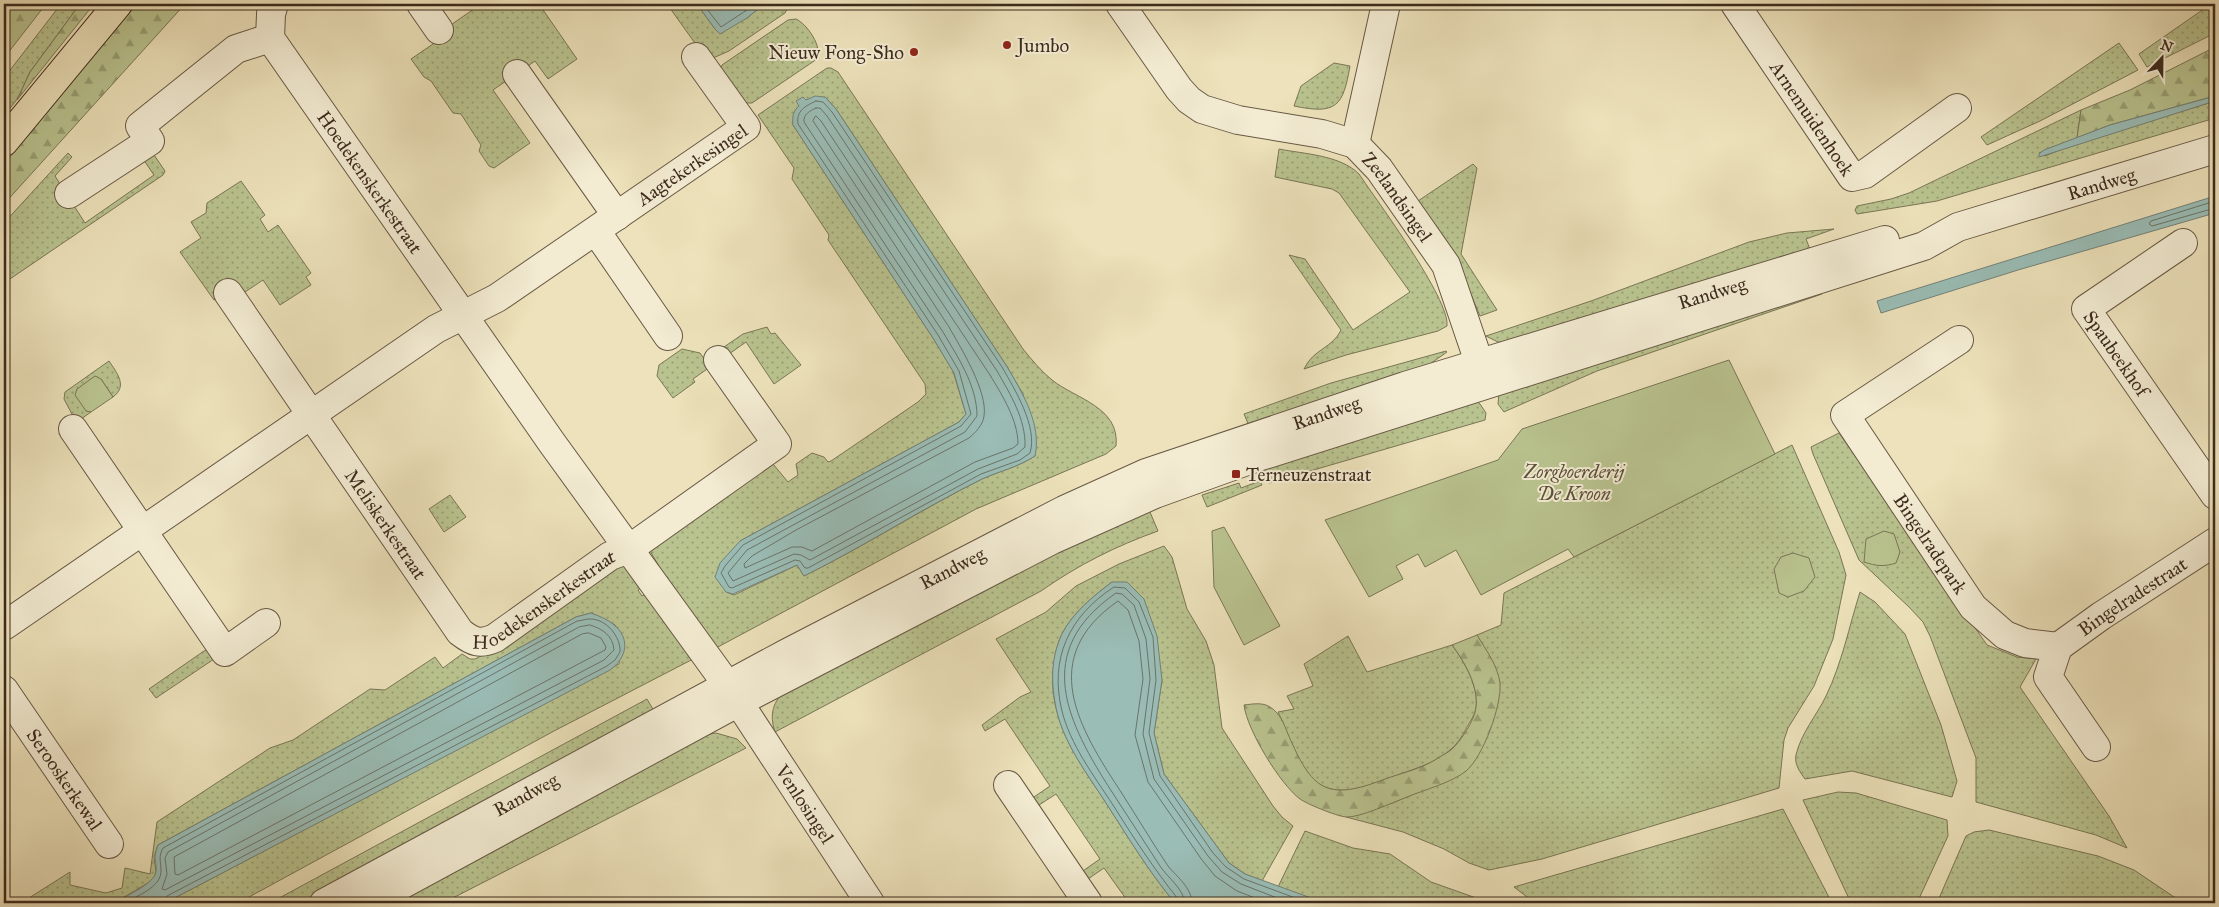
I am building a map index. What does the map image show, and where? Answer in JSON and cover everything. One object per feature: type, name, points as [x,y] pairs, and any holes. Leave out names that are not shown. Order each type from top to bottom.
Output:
[{"type":"main road","points":[[4,142],[118,4]]},
{"type":"street","points":[[69,194],[150,141],[140,126],[236,49],[270,38],[271,14],[274,4]]},
{"type":"street","points":[[421,4],[439,30]]},
{"type":"street","points":[[1120,4],[1179,90],[1189,100],[1202,108],[1238,120],[1322,134],[1355,144]]},
{"type":"street","name":"Zeelandsingel","points":[[1386,4],[1355,144],[1378,169],[1446,265],[1483,374]]},
{"type":"street","name":"Arnemuidenhoek","points":[[1735,4],[1852,177],[1865,174],[1957,108]]},
{"type":"street","name":"Hoedekenskerkestraat","points":[[270,38],[552,443],[734,694]]},
{"type":"street","name":"Aagtekerkesingel","points":[[464,314],[497,298],[746,127],[696,58]]},
{"type":"street","name":"Aagtekerkesingel","points":[[517,74],[607,223],[668,336]]},
{"type":"street","name":"Randweg","points":[[368,903],[734,694],[1064,510],[1146,473],[1405,386],[1483,374],[1924,246],[1958,228],[2215,149]]},
{"type":"street","name":"Spaubeekhof","points":[[2184,243],[2086,309],[2215,495]]},
{"type":"street","name":"Meliskerkestraat","points":[[228,293],[460,632]]},
{"type":"street","points":[[4,626],[436,329],[464,314]]},
{"type":"street","name":"Bingelradepark","points":[[1959,340],[1846,415],[1973,608],[2004,635],[2026,644],[2058,647]]},
{"type":"street","name":"Hoedekenskerkestraat","points":[[460,632],[472,642],[484,643],[495,638],[610,556],[629,549],[777,444],[718,360]]},
{"type":"street","points":[[73,429],[225,652],[266,623]]},
{"type":"street","name":"Bingelradestraat","points":[[2058,647],[2101,616],[2213,548]]},
{"type":"street","points":[[2058,647],[2048,677],[2096,747]]},
{"type":"street","name":"Serooskerkewal","points":[[4,690],[109,844]]},
{"type":"street","name":"Randweg","points":[[324,903],[734,694]]},
{"type":"street","name":"Venlosingel","points":[[734,694],[870,903]]},
{"type":"street","points":[[1008,785],[1088,903]]},
{"type":"green space","points":[[4,4],[46,4],[4,58]]},
{"type":"green space","points":[[61,4],[80,4],[30,72],[18,98],[4,116],[4,78]]},
{"type":"green space","points":[[80,4],[94,4],[17,100],[30,72]]},
{"type":"green space","points":[[137,4],[185,4],[4,204],[4,164]]},
{"type":"green space","points":[[481,4],[539,4],[577,59],[548,79],[535,61],[493,90],[530,143],[494,168],[489,166],[479,151],[481,145],[461,114],[453,113],[431,81],[424,77],[411,59],[433,44],[435,36]]},
{"type":"green space","points":[[667,4],[697,4],[715,29],[747,18],[764,4],[789,5],[785,13],[729,51],[713,58],[702,53]]},
{"type":"green space","points":[[2211,4],[2215,4],[2215,33],[2147,67],[2139,54]]},
{"type":"green space","points":[[796,19],[813,36],[818,48],[817,59],[752,103],[743,103],[721,68],[722,65],[788,20]]},
{"type":"green space","points":[[2119,43],[2138,70],[2040,121],[1987,145],[1981,137]]},
{"type":"green space","points":[[2215,47],[2215,96],[2110,125],[2077,138],[2081,110],[2130,90]]},
{"type":"green space","points":[[1334,63],[1350,66],[1341,99],[1329,108],[1308,109],[1294,106],[1301,86]]},
{"type":"green space","points":[[827,68],[838,72],[1023,349],[1052,380],[1104,413],[1111,422],[1115,433],[1116,446],[1106,454],[976,509],[716,648],[675,593],[650,551],[651,544],[665,540],[773,464],[788,482],[798,475],[796,464],[812,453],[824,457],[828,462],[831,461],[918,402],[926,394],[925,384],[828,240],[829,235],[792,179],[794,168],[758,115]],"holes":[[[825,97],[836,109],[1006,365],[1023,394],[1035,456],[1016,466],[982,479],[804,576],[797,565],[734,595],[726,592],[740,541],[959,422],[966,414],[953,371],[793,125],[799,106]]]},
{"type":"green space","points":[[2215,101],[2215,118],[1937,201],[1857,214],[1855,210],[1857,206],[1909,193],[2081,110],[2077,138],[2039,153],[2045,156],[2072,145]]},
{"type":"green space","points":[[1279,149],[1332,159],[1359,174],[1425,273],[1445,313],[1447,326],[1438,331],[1346,355],[1304,369],[1312,357],[1333,341],[1341,330],[1289,255],[1305,259],[1353,330],[1410,292],[1339,193],[1332,189],[1275,177]]},
{"type":"green space","points":[[152,152],[165,171],[163,175],[4,283],[4,223],[68,153],[72,157],[55,176],[85,223],[154,175],[143,159]]},
{"type":"green space","points":[[1473,164],[1477,168],[1461,254],[1497,310],[1480,316],[1455,256],[1418,201]]},
{"type":"green space","points":[[241,181],[265,215],[260,219],[268,232],[278,225],[311,273],[306,277],[311,285],[280,305],[263,280],[245,292],[238,284],[214,300],[180,252],[201,238],[191,222],[206,213],[207,203]]},
{"type":"green space","points":[[1834,229],[1806,239],[1811,252],[1517,344],[1498,342],[1486,336],[1591,301],[1749,242],[1787,233]]},
{"type":"green space","points":[[1820,289],[1822,294],[1597,371],[1504,412],[1498,404],[1499,393]]},
{"type":"green space","points":[[767,327],[771,334],[775,333],[801,365],[774,384],[746,342],[729,354],[721,349],[743,334]]},
{"type":"green space","points":[[682,349],[700,353],[710,367],[693,379],[695,382],[673,398],[657,376],[659,365]]},
{"type":"green space","points":[[1446,351],[1430,364],[1250,428],[1244,414],[1331,383]]},
{"type":"green space","name":"Zorgboerderij De Kroon","points":[[1729,360],[1775,454],[1574,557],[1568,549],[1481,595],[1456,550],[1425,567],[1418,554],[1396,566],[1403,579],[1369,597],[1325,520],[1498,460],[1522,429]]},
{"type":"green space","points":[[109,361],[120,379],[120,388],[117,393],[113,397],[101,379],[86,411],[91,412],[81,419],[74,418],[64,399],[65,392]]},
{"type":"green space","points":[[95,376],[101,379],[113,397],[91,412],[86,411],[75,395],[77,389]]},
{"type":"green space","points":[[1470,396],[1480,404],[1486,413],[1485,420],[1269,483],[1261,463]]},
{"type":"green space","points":[[1839,433],[1987,645],[2017,657],[2036,659],[2020,687],[2109,816],[2127,848],[2096,835],[1976,802],[1976,758],[1930,636],[1923,622],[1909,607],[1859,560],[1813,454],[1811,447]]},
{"type":"green space","points":[[1792,445],[1839,552],[1846,575],[1833,639],[1814,686],[1788,728],[1784,740],[1779,788],[1542,859],[1489,870],[1469,863],[1444,849],[1403,832],[1346,817],[1395,802],[1466,771],[1500,684],[1495,667],[1477,635],[1501,625],[1504,593]]},
{"type":"green space","points":[[1260,481],[1262,485],[1207,507],[1202,495],[1239,483],[1241,488]]},
{"type":"green space","points":[[450,495],[466,517],[444,532],[429,509]]},
{"type":"green space","points":[[1147,505],[1158,531],[1098,557],[1041,591],[775,732],[772,720],[773,709],[786,689]]},
{"type":"green space","points":[[1224,527],[1280,626],[1244,645],[1214,587],[1212,531]]},
{"type":"green space","points":[[1884,531],[1894,534],[1900,552],[1896,563],[1880,566],[1864,562],[1866,539]]},
{"type":"green space","points":[[1164,546],[1172,557],[1187,609],[1206,641],[1214,665],[1222,728],[1273,806],[1293,826],[1262,881],[1245,874],[1229,863],[1164,774],[1154,733],[1162,680],[1112,582],[1080,609],[1067,626],[1058,644],[1054,661],[1053,687],[1055,704],[1061,724],[1078,759],[1139,854],[1175,903],[1129,903],[1104,868],[1085,881],[1080,873],[1100,859],[1056,794],[1036,807],[1031,799],[1050,786],[1005,719],[985,731],[982,725],[1020,697],[1031,692],[996,639],[1046,612],[1076,586],[1119,564]]},
{"type":"green space","points":[[1793,553],[1809,558],[1815,577],[1804,591],[1788,597],[1779,593],[1774,569],[1781,557]]},
{"type":"green space","points":[[623,561],[645,585],[638,590],[642,596],[649,592],[697,657],[554,731],[238,903],[165,903],[619,664],[622,636],[615,625],[591,613],[576,617],[158,845],[154,857],[156,872],[153,880],[114,903],[21,903],[70,872],[70,885],[106,893],[122,888],[125,868],[150,874],[157,822],[270,748],[293,740],[370,689],[385,690],[435,657],[443,668],[462,654],[470,659],[475,659],[511,640]]},
{"type":"green space","points":[[1860,592],[1875,602],[1905,634],[1941,725],[1957,781],[1952,797],[1852,771],[1805,779],[1798,768],[1796,755],[1798,747],[1832,683]]},
{"type":"green space","points":[[1477,635],[1497,670],[1500,683],[1495,717],[1479,754],[1466,771],[1460,775],[1368,812],[1346,817],[1329,812],[1300,799],[1283,782],[1274,769],[1258,742],[1246,716],[1244,705],[1261,704],[1273,709],[1281,719],[1305,768],[1323,786],[1335,790],[1348,790],[1365,786],[1411,771],[1451,750],[1463,736],[1473,719],[1476,700],[1473,683],[1466,666],[1452,645]]},
{"type":"green space","points":[[1348,636],[1367,672],[1452,645],[1466,666],[1473,683],[1476,708],[1463,735],[1444,755],[1430,763],[1356,789],[1337,790],[1319,784],[1311,778],[1294,752],[1278,712],[1294,709],[1287,696],[1313,686],[1304,664]]},
{"type":"green space","points":[[217,648],[220,655],[156,698],[149,689],[204,651]]},
{"type":"green space","points":[[647,699],[657,716],[306,903],[270,903]]},
{"type":"green space","points":[[716,733],[737,739],[746,748],[443,903],[386,903],[698,736]]},
{"type":"green space","points":[[1838,792],[1856,793],[1947,820],[1948,836],[1917,903],[1851,903],[1803,800]]},
{"type":"green space","points":[[1783,809],[1832,903],[1535,903],[1514,887]]},
{"type":"green space","points":[[1989,830],[2098,856],[2134,870],[2183,903],[1937,903],[1966,836],[1974,832]]},
{"type":"green space","points":[[1305,831],[1353,848],[1390,854],[1431,882],[1479,899],[1480,903],[1325,903],[1278,887]]},
{"type":"water","points":[[697,4],[764,4],[747,18],[720,34]]},
{"type":"water","points":[[815,96],[825,97],[836,109],[1006,365],[1024,397],[1033,420],[1036,432],[1035,456],[982,479],[804,576],[797,565],[733,594],[726,592],[715,577],[720,563],[740,541],[959,422],[966,414],[954,373],[793,125],[793,114],[799,106],[796,101],[803,97],[806,100]]},
{"type":"water","points":[[2215,96],[2215,101],[2039,157],[2039,154],[2044,150],[2110,125]]},
{"type":"water","points":[[2215,196],[2215,213],[2018,270],[1881,313],[1877,301]]},
{"type":"water","points":[[1112,582],[1127,582],[1144,599],[1157,636],[1162,680],[1154,733],[1164,774],[1229,863],[1245,874],[1325,903],[1175,903],[1139,854],[1071,748],[1057,712],[1053,687],[1055,652],[1067,626],[1080,609]]},
{"type":"water","points":[[591,613],[611,622],[623,635],[625,648],[623,654],[616,665],[610,670],[165,903],[114,903],[144,886],[154,877],[156,872],[155,854],[158,845],[576,617]]},
{"type":"place","name":"Jumbo","points":[[1007,45]]},
{"type":"place","name":"Nieuw Fong-Sho","points":[[914,52]]},
{"type":"place","name":"Terneuzenstraat","points":[[1236,474]]}]
